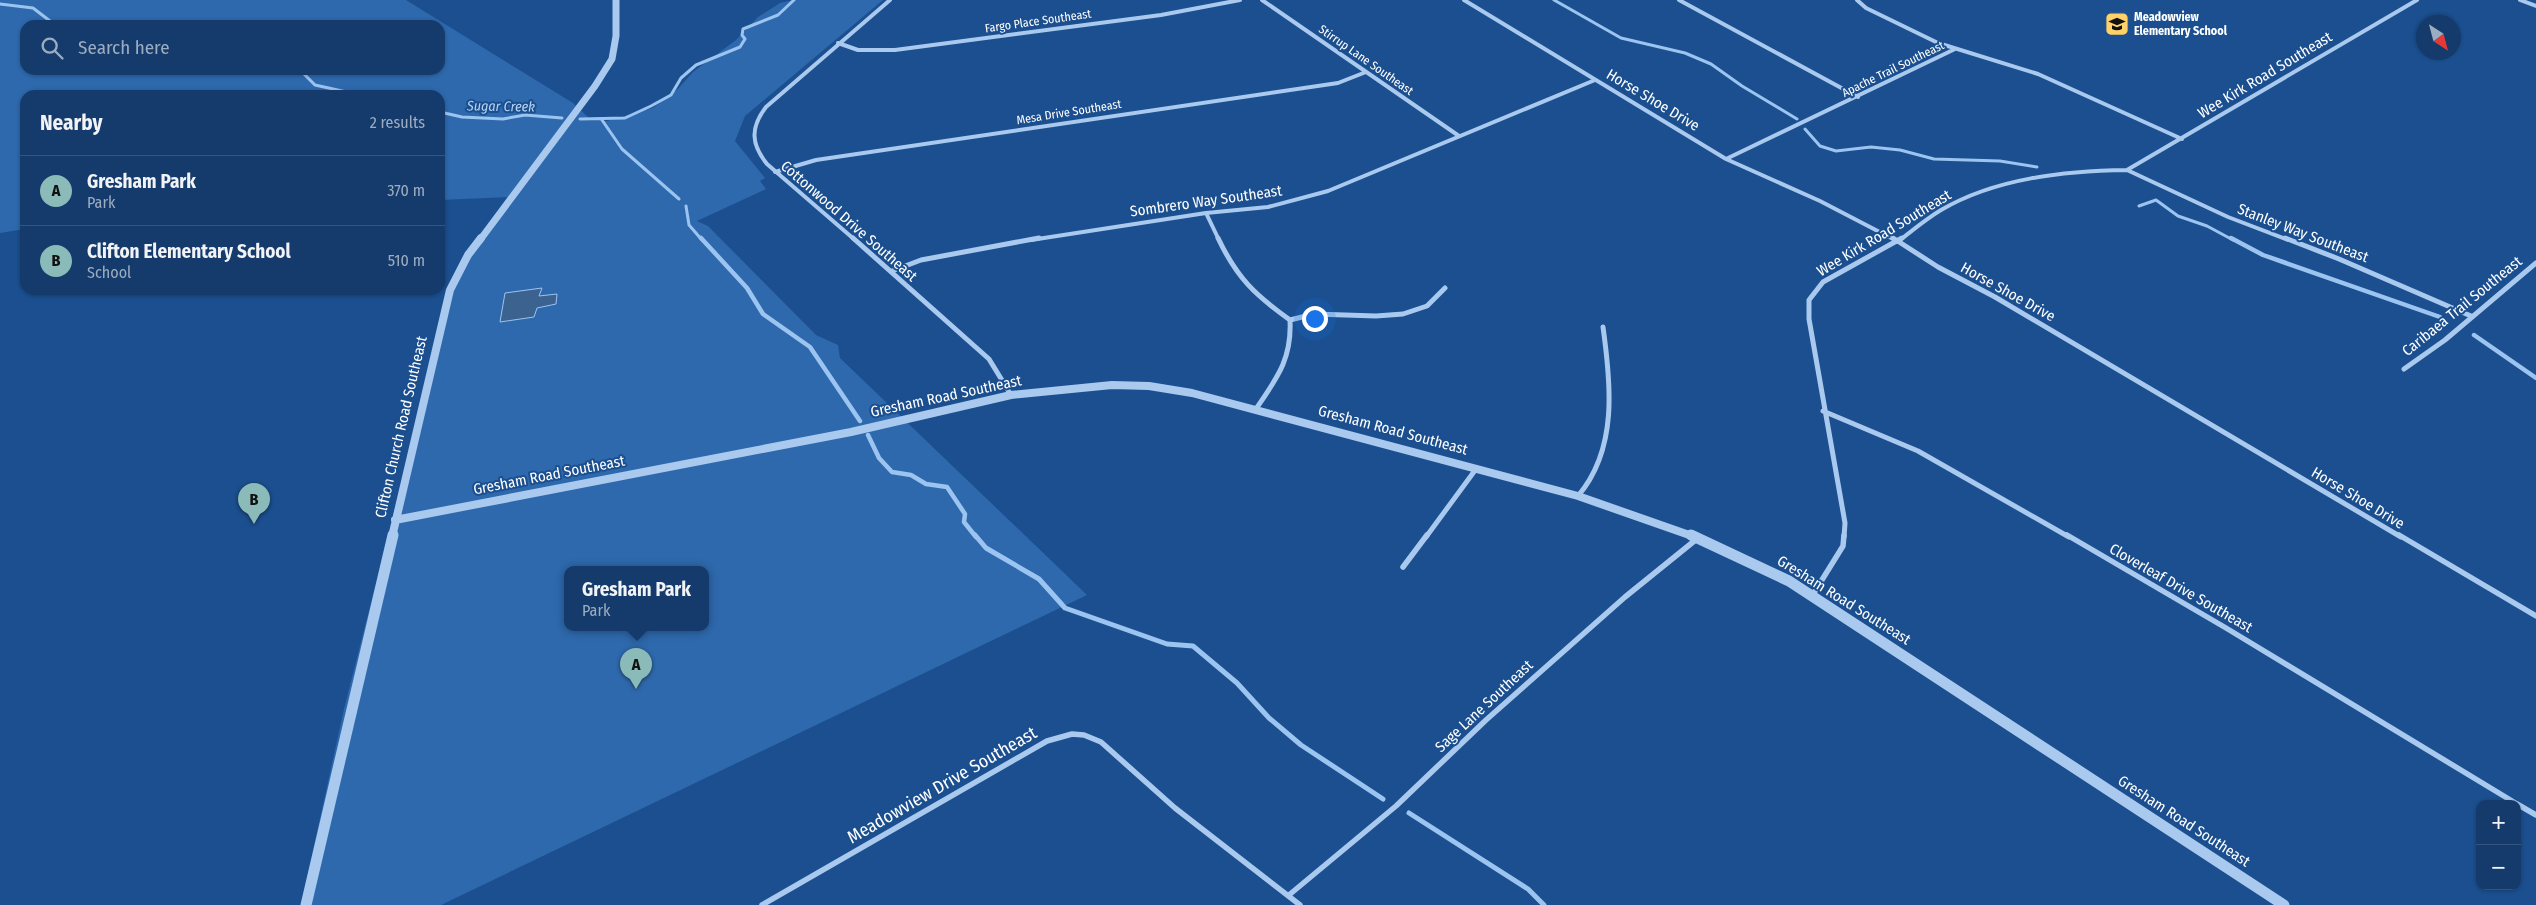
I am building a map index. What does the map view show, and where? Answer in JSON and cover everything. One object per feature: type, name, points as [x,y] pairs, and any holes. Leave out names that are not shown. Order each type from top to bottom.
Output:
[{"type":"street","name":"Clifton Church Road Southeast","points":[[306,905],[450,290],[468,255],[595,86],[612,59],[616,36],[616,0]]},
{"type":"street","name":"Cottonwood Drive Southeast","points":[[890,0],[838,43],[757,117],[752,127],[754,145],[766,163],[775,172],[892,271],[952,329],[988,359],[1011,396]]},
{"type":"street","name":"Fargo Place Southeast","points":[[838,43],[858,50],[895,50],[1161,15],[1240,0]]},
{"type":"street","name":"Stirrup Lane Southeast","points":[[1262,0],[1459,136]]},
{"type":"street","name":"Horse Shoe Drive","points":[[1464,0],[1726,159],[1820,201],[1898,241],[1938,267],[1995,297],[2536,616]]},
{"type":"street","points":[[1679,0],[1858,97]]},
{"type":"street","points":[[1857,0],[1866,8],[1938,43],[1956,49]]},
{"type":"street","name":"Wee Kirk Road Southeast","points":[[1812,596],[1843,546],[1845,523],[1823,411],[1809,319],[1809,300],[1823,282],[1898,241],[1941,210],[1996,186],[2078,171],[2127,170],[2182,140],[2417,0]]},
{"type":"street","points":[[2520,0],[2536,6]]},
{"type":"street","name":"Apache Trail Southeast","points":[[1726,159],[1956,49],[2038,74],[2095,98],[2182,140]]},
{"type":"street","name":"Mesa Drive Southeast","points":[[775,172],[816,160],[1338,83],[1366,72]]},
{"type":"street","name":"Sombrero Way Southeast","points":[[892,271],[921,260],[989,246],[1206,214],[1268,207],[1328,191],[1595,80]]},
{"type":"street","name":"Stanley Way Southeast","points":[[2127,170],[2228,218],[2339,259],[2471,316]]},
{"type":"street","points":[[1206,214],[1231,266],[1258,297],[1290,320],[1292,339],[1289,357],[1256,409]]},
{"type":"street","name":"Caribaea Trail Southeast","points":[[2404,369],[2445,340],[2471,316],[2536,263]]},
{"type":"street","points":[[1290,320],[1314,314],[1376,316],[1403,314],[1427,306],[1445,288]]},
{"type":"street","points":[[1578,496],[1596,472],[1607,432],[1609,367],[1603,327]]},
{"type":"street","name":"Gresham Road Southeast","points":[[395,520],[851,432],[1011,396],[1112,385],[1149,386],[1256,409],[1578,496],[1699,538],[1789,581],[2284,905]]},
{"type":"street","name":"Cloverleaf Drive Southeast","points":[[1823,411],[1918,451],[1980,485],[2226,628],[2510,800]]},
{"type":"street","points":[[1403,567],[1476,468]]},
{"type":"street","name":"Sage Lane Southeast","points":[[1289,895],[1396,806],[1486,720],[1618,603],[1699,538]]},
{"type":"street","name":"Meadowview Drive Southeast","points":[[762,905],[1047,741],[1072,734],[1084,735],[1101,742],[1175,808],[1300,905]]},
{"type":"street","name":"Cloverleaf Drive Southeast","points":[[2521,806],[2536,815]]},
{"type":"shaded area","points":[[0,0],[406,0],[438,20],[20,20],[20,75],[445,75],[445,24],[573,103],[590,119],[607,121],[653,108],[678,89],[693,72],[736,40],[758,17],[780,3],[793,0],[883,0],[745,116],[735,141],[765,178],[760,181],[766,189],[697,221],[708,226],[816,335],[838,345],[840,358],[1087,595],[441,905],[301,905],[344,709],[454,275],[510,197],[445,200],[445,90],[20,90],[20,230],[0,233]]},
{"type":"shaded area","points":[[542,288],[539,296],[557,294],[556,304],[537,308],[534,317],[500,322],[505,293]]},
{"type":"waterway","name":"Sugar Creek","points":[[580,119],[625,118],[671,95],[681,78],[696,65],[740,47],[745,39],[742,35],[743,29],[778,15],[794,0]]},
{"type":"waterway","points":[[1554,0],[1621,38],[1685,53],[1711,64],[1742,86],[1797,119]]},
{"type":"waterway","name":"Sugar Creek","points":[[0,4],[33,8],[49,20]]},
{"type":"waterway","name":"Sugar Creek","points":[[305,75],[315,85],[338,90]]},
{"type":"waterway","name":"Sugar Creek","points":[[445,113],[462,117],[503,119],[525,115],[562,118]]},
{"type":"waterway","points":[[602,120],[622,149],[679,199]]},
{"type":"waterway","points":[[1805,129],[1820,146],[1836,151],[1871,147],[1900,150],[1934,159],[2000,161],[2037,167]]},
{"type":"waterway","points":[[2139,206],[2156,200],[2178,216],[2207,226],[2233,240]]},
{"type":"waterway","points":[[686,206],[689,225],[702,240]]},
{"type":"waterway","points":[[701,238],[747,288],[763,314],[810,347],[860,421]]},
{"type":"waterway","points":[[2231,238],[2263,255],[2440,317]]},
{"type":"waterway","points":[[2474,335],[2536,378]]},
{"type":"waterway","points":[[868,435],[879,458],[892,472],[911,475],[926,484],[947,487],[965,514],[964,522],[976,537]]},
{"type":"waterway","points":[[975,535],[986,548],[1039,579],[1065,608],[1167,644],[1193,646],[1237,683],[1269,718],[1301,745],[1383,799]]},
{"type":"waterway","points":[[1409,813],[1528,889],[1544,905]]},
{"type":"place","name":"Meadowview Elementary School","points":[[2117,24]]},
{"type":"place","name":"Clifton Elementary School","points":[[254,524]]},
{"type":"place","name":"Gresham Park","points":[[636,689]]}]
